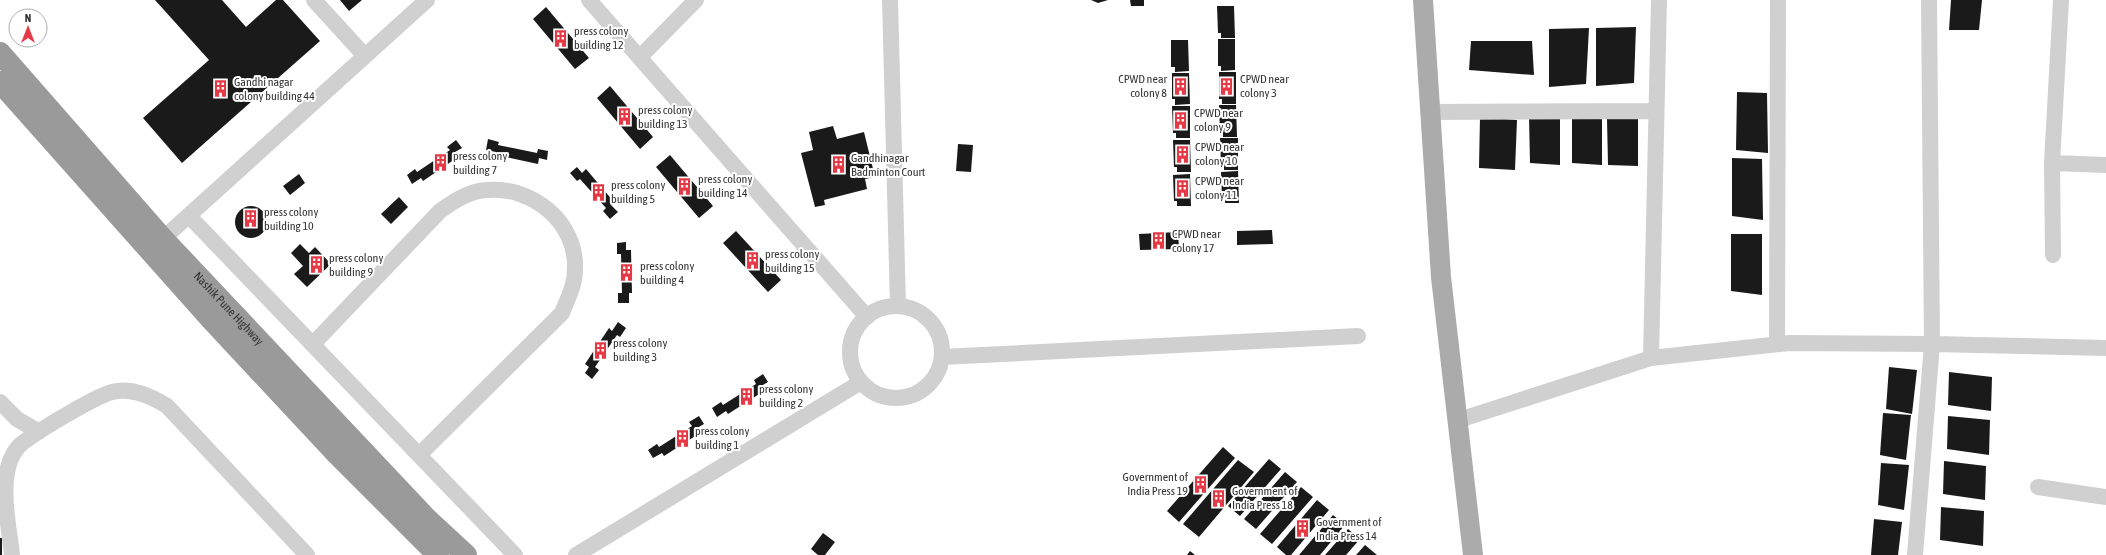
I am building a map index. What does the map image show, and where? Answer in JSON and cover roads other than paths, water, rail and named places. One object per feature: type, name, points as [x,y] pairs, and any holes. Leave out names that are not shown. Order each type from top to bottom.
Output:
[{"type":"highway","name":"Nashik Pune Highway","points":[[0,53],[157,245],[210,318],[336,453],[438,555]]},
{"type":"highway","name":"Nashik Pune Highway","points":[[0,82],[157,245],[426,518],[466,555]]},
{"type":"main road","points":[[1423,0],[1441,277],[1456,421],[1473,555]]},
{"type":"street","points":[[314,0],[365,56]]},
{"type":"street","points":[[157,245],[426,0]]},
{"type":"street","points":[[589,0],[867,317]]},
{"type":"street","points":[[640,58],[696,0]]},
{"type":"street","points":[[890,0],[898,306]]},
{"type":"street","points":[[1651,358],[1659,0]]},
{"type":"street","points":[[1777,344],[1778,0]]},
{"type":"street","points":[[1915,555],[1932,344],[1930,0]]},
{"type":"street","points":[[2053,255],[2052,163],[2061,0]]},
{"type":"street","points":[[1430,112],[1656,111]]},
{"type":"street","points":[[2052,163],[2106,165]]},
{"type":"street","points":[[313,344],[440,211],[459,198],[486,190],[511,191],[526,195],[543,205],[560,222],[570,241],[576,269],[573,288],[562,313],[419,455]]},
{"type":"street","points":[[189,216],[515,555]]},
{"type":"street","points":[[898,306],[915,310],[927,318],[939,334],[943,352],[939,370],[931,382],[912,395],[889,398],[875,393],[861,382],[853,368],[850,352],[851,340],[861,322],[867,317],[875,311],[898,306]]},
{"type":"street","points":[[942,357],[1358,336]]},
{"type":"street","points":[[1456,421],[1651,358],[1777,344],[1932,344],[2106,348]]},
{"type":"street","points":[[576,555],[861,382]]},
{"type":"street","points":[[12,555],[7,504],[7,479],[10,460],[18,446],[94,400],[112,392],[140,393],[167,406],[307,555]]},
{"type":"street","points":[[0,402],[17,419],[39,432]]},
{"type":"street","points":[[2038,487],[2106,497]]},
{"type":"place","name":"press colony building 12","points":[[561,38]]},
{"type":"place","name":"CPWD near colony 8","points":[[1180,86]]},
{"type":"place","name":"CPWD near colony 3","points":[[1227,86]]},
{"type":"place","name":"Gandhi nagar colony building 44","points":[[221,89]]},
{"type":"place","name":"press colony building 13","points":[[625,117]]},
{"type":"place","name":"CPWD near colony 9","points":[[1181,120]]},
{"type":"place","name":"CPWD near colony 10","points":[[1182,154]]},
{"type":"place","name":"press colony building 7","points":[[440,163]]},
{"type":"place","name":"Gandhinagar Badminton Court","points":[[838,165]]},
{"type":"place","name":"press colony building 14","points":[[685,186]]},
{"type":"place","name":"CPWD near colony 11","points":[[1182,188]]},
{"type":"place","name":"press colony building 5","points":[[598,192]]},
{"type":"place","name":"press colony building 10","points":[[251,219]]},
{"type":"place","name":"CPWD near colony 17","points":[[1159,241]]},
{"type":"place","name":"press colony building 15","points":[[752,261]]},
{"type":"place","name":"press colony building 9","points":[[316,265]]},
{"type":"place","name":"press colony building 4","points":[[627,273]]},
{"type":"place","name":"press colony building 3","points":[[600,350]]},
{"type":"place","name":"press colony building 2","points":[[746,396]]},
{"type":"place","name":"press colony building 1","points":[[682,438]]},
{"type":"place","name":"Government of India Press 19","points":[[1201,484]]},
{"type":"place","name":"Government of India Press 18","points":[[1219,498]]},
{"type":"place","name":"Government of India Press 14","points":[[1303,529]]}]
